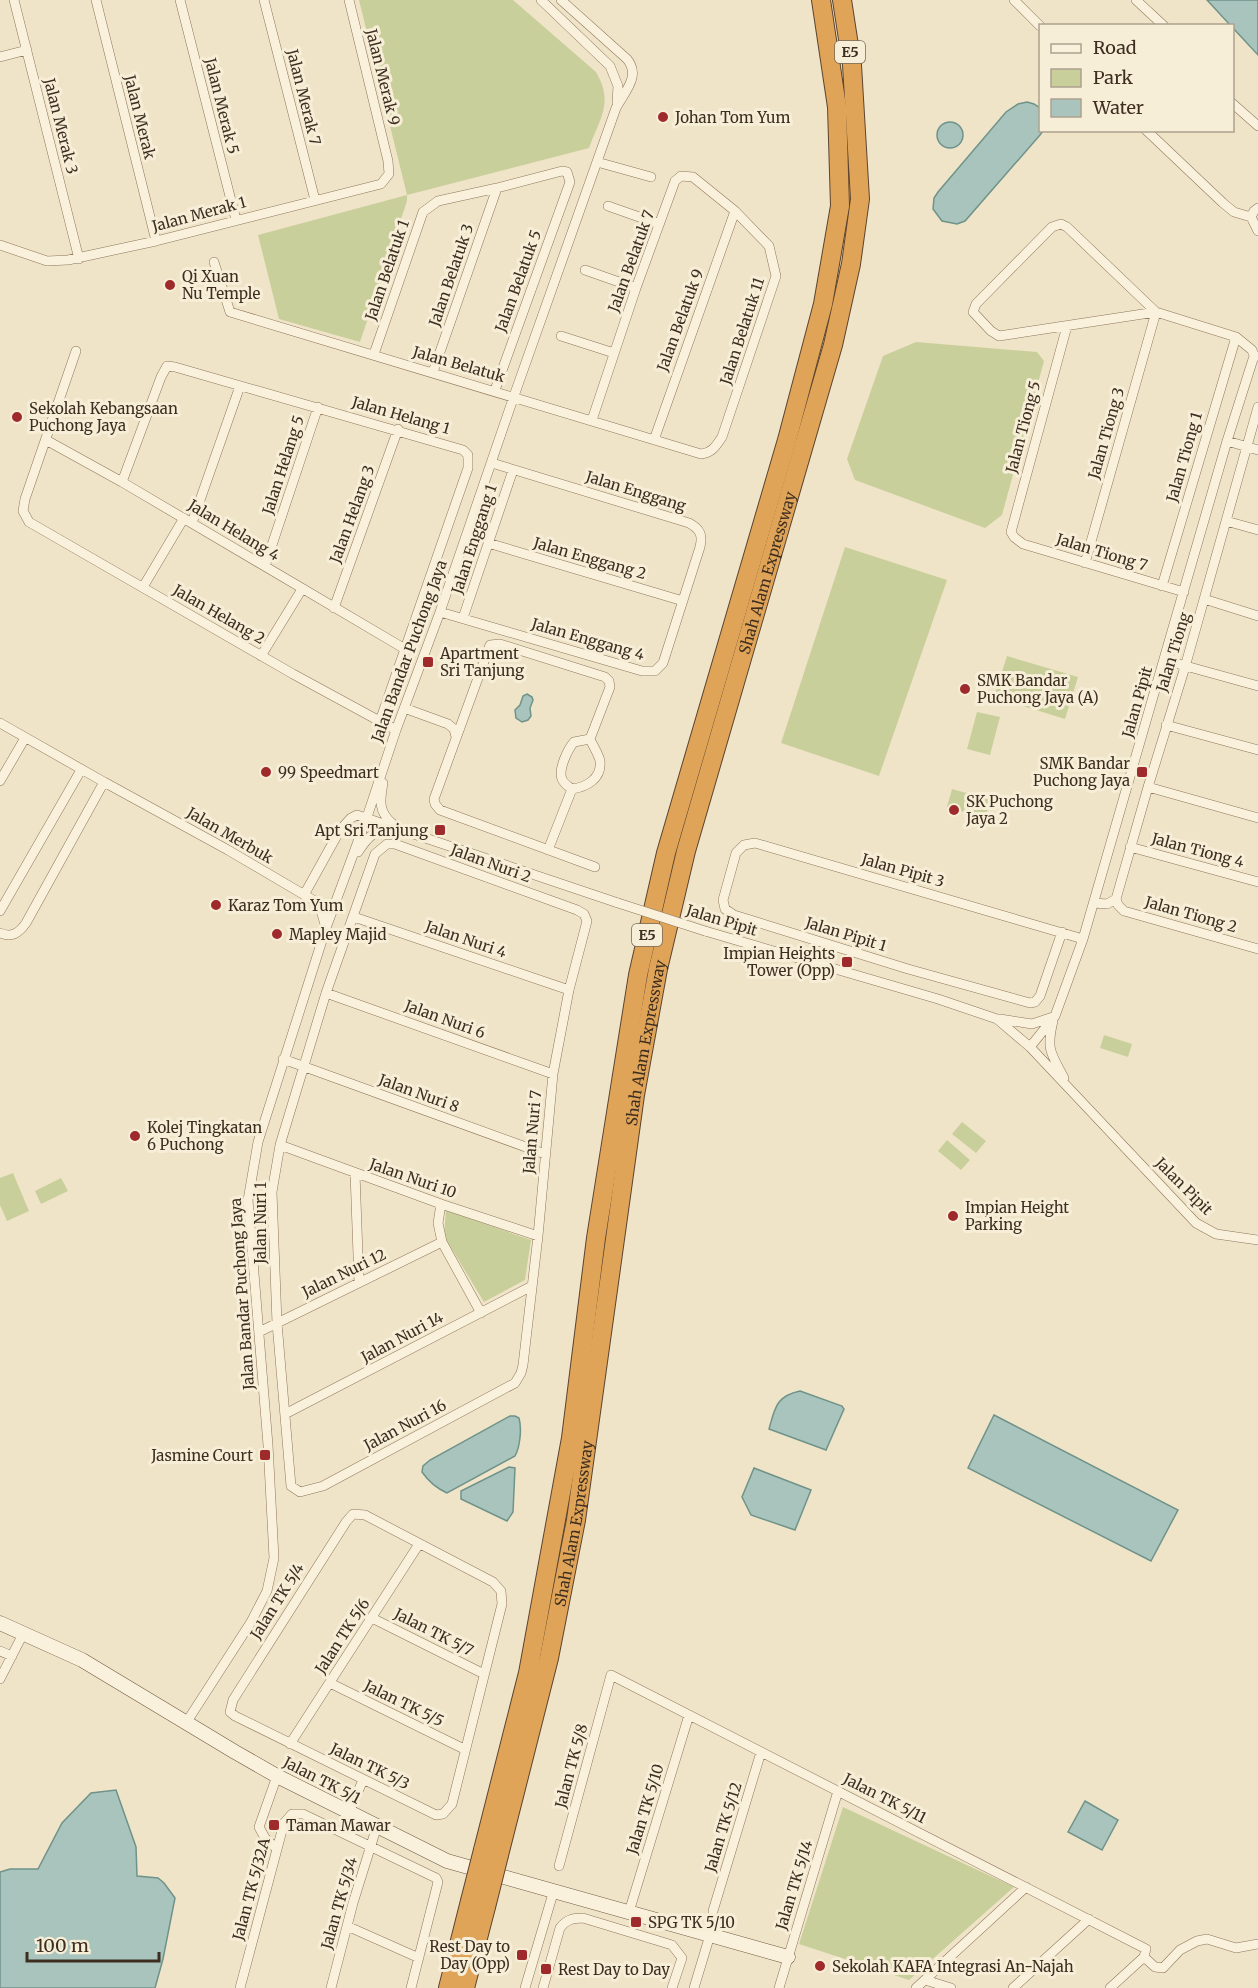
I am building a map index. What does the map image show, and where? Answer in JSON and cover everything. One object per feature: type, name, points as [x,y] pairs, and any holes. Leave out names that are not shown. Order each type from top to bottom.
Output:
[{"type":"highway","name":"Shah Alam Expressway","points":[[491,1853],[528,1673],[571,1438],[596,1238],[638,975],[666,853],[787,441],[824,304],[840,206],[837,107],[821,0]]},
{"type":"highway","name":"Shah Alam Expressway","points":[[448,1988],[478,1904],[549,1658],[576,1520],[636,1095],[658,969],[686,851],[833,345],[851,264],[860,199],[852,65],[842,0]]},
{"type":"highway","name":"Shah Alam Expressway","points":[[465,1988],[478,1904]]},
{"type":"street","name":"Jalan Merak 3","points":[[14,0],[79,259]]},
{"type":"street","name":"Jalan Merak","points":[[96,0],[156,241]]},
{"type":"street","name":"Jalan Merak 5","points":[[180,0],[236,220]]},
{"type":"street","name":"Jalan Merak 7","points":[[264,0],[315,200]]},
{"type":"street","name":"Jalan Merak 9","points":[[349,0],[388,162]]},
{"type":"street","name":"Jalan Bandar Puchong Jaya","points":[[541,0],[610,66],[618,86],[616,108]]},
{"type":"street","name":"Jalan Bandar Puchong Jaya","points":[[186,1723],[251,1622],[267,1591],[274,1558],[268,1444],[248,1200],[258,1142],[326,928],[440,612],[616,108],[633,77],[632,65],[561,0]]},
{"type":"street","points":[[1014,0],[1039,24]]},
{"type":"street","points":[[1136,0],[1162,24]]},
{"type":"street","points":[[0,57],[27,50]]},
{"type":"street","points":[[1234,104],[1258,126]]},
{"type":"street","points":[[1148,132],[1223,203],[1234,212],[1251,218],[1258,231]]},
{"type":"street","name":"Jalan Merak 1","points":[[0,245],[47,261],[79,259],[381,184],[389,174],[388,162]]},
{"type":"street","points":[[597,162],[651,177]]},
{"type":"street","name":"Jalan Belatuk 1","points":[[374,354],[423,212],[438,201],[562,171],[567,172],[570,182]]},
{"type":"street","name":"Jalan Belatuk 7","points":[[592,420],[675,181],[681,176],[693,177],[735,211]]},
{"type":"street","name":"Jalan Belatuk 5","points":[[495,390],[570,182]]},
{"type":"street","name":"Jalan Belatuk 3","points":[[433,372],[497,188]]},
{"type":"street","points":[[608,206],[659,224]]},
{"type":"street","points":[[1251,218],[1258,207]]},
{"type":"street","name":"Jalan Belatuk 11","points":[[722,437],[776,276],[769,246],[735,211]]},
{"type":"street","name":"Jalan Belatuk 9","points":[[654,440],[735,211]]},
{"type":"street","name":"Jalan Pipit","points":[[1030,1047],[1055,1016],[1083,939],[1227,441],[1256,356],[1236,337],[1156,312],[999,336],[973,312],[976,304],[1052,226],[1061,224],[1067,227],[1156,312]]},
{"type":"street","name":"Jalan Belatuk","points":[[214,262],[230,312],[495,390],[700,454],[707,454],[713,450],[722,437]]},
{"type":"street","points":[[585,270],[636,288]]},
{"type":"street","name":"Jalan Tiong 3","points":[[1085,563],[1156,312]]},
{"type":"street","name":"Jalan Tiong 5","points":[[1014,537],[1011,532],[1067,326]]},
{"type":"street","points":[[561,336],[614,353]]},
{"type":"street","name":"Jalan Tiong 1","points":[[1162,586],[1236,337]]},
{"type":"street","points":[[46,440],[76,351]]},
{"type":"street","name":"Jalan Helang 1","points":[[122,482],[167,366],[398,429],[464,450],[468,455],[468,468],[380,721]]},
{"type":"street","points":[[142,587],[188,520],[240,386]]},
{"type":"street","name":"Jalan Helang 5","points":[[265,566],[318,407]]},
{"type":"street","name":"Jalan Tiong","points":[[1117,902],[1130,847],[1185,666],[1258,407]]},
{"type":"street","name":"Jalan Helang 3","points":[[334,608],[398,429]]},
{"type":"street","name":"Jalan Helang 4","points":[[46,440],[188,520],[405,649]]},
{"type":"street","name":"Jalan Helang 2","points":[[46,440],[23,505],[25,517],[29,522],[261,656],[396,730]]},
{"type":"street","points":[[1227,441],[1258,450]]},
{"type":"street","name":"Jalan Enggang","points":[[492,463],[694,525],[699,530],[701,541],[683,601]]},
{"type":"street","name":"Jalan Enggang 1","points":[[463,618],[513,470]]},
{"type":"street","points":[[1226,521],[1258,530]]},
{"type":"street","name":"Jalan Tiong 7","points":[[1014,537],[1023,544],[1184,592]]},
{"type":"street","name":"Jalan Enggang 2","points":[[488,543],[683,601]]},
{"type":"street","points":[[261,656],[302,589]]},
{"type":"street","points":[[1204,599],[1258,616]]},
{"type":"street","name":"Jalan Enggang 4","points":[[440,612],[648,672],[659,668],[663,663],[683,601]]},
{"type":"street","points":[[590,739],[574,742],[566,755],[560,775],[562,781],[572,789],[584,787],[597,774],[600,761],[590,739],[610,687],[606,677],[500,644],[490,645],[434,799],[440,810],[595,867]]},
{"type":"street","points":[[1164,660],[1258,686]]},
{"type":"street","points":[[404,708],[448,724],[454,729],[456,738]]},
{"type":"street","points":[[448,724],[457,721],[464,714]]},
{"type":"street","name":"Jalan Merbuk","points":[[0,723],[228,850],[303,895],[320,907],[326,928]]},
{"type":"street","points":[[1166,725],[1258,750]]},
{"type":"street","points":[[0,782],[25,738]]},
{"type":"street","name":"Jalan Pipit","points":[[392,741],[380,802],[387,819],[400,829]]},
{"type":"street","points":[[0,912],[81,770]]},
{"type":"street","points":[[0,933],[13,935],[26,923],[104,782]]},
{"type":"street","points":[[1148,787],[1258,818]]},
{"type":"street","points":[[548,850],[572,789]]},
{"type":"street","points":[[303,895],[344,823],[357,815],[367,817]]},
{"type":"street","name":"Jalan Pipit","points":[[367,817],[705,931],[974,1010],[997,1019],[1030,1047],[1196,1223],[1216,1234],[1258,1240]]},
{"type":"street","points":[[349,866],[364,843],[375,832],[382,829],[400,829]]},
{"type":"street","name":"Jalan Pipit 3","points":[[731,872],[736,853],[744,845],[755,843],[1083,939]]},
{"type":"street","name":"Jalan Nuri 1","points":[[291,1486],[277,1323],[272,1192],[280,1145],[326,993],[375,854],[387,844],[395,844]]},
{"type":"street","name":"Jalan Nuri 2","points":[[395,844],[577,910]]},
{"type":"street","name":"Jalan Tiong 4","points":[[1130,847],[1258,882]]},
{"type":"street","name":"Jalan Pipit 1","points":[[731,872],[723,900],[725,909],[734,915],[1030,1003],[1038,1000],[1062,932]]},
{"type":"street","points":[[1094,903],[1117,902]]},
{"type":"street","name":"Jalan Tiong 2","points":[[1117,902],[1124,911],[1258,949]]},
{"type":"street","name":"Jalan Nuri 7","points":[[523,1365],[553,1074],[569,990],[587,921],[584,914],[577,910]]},
{"type":"street","name":"Jalan Nuri 4","points":[[354,917],[569,990]]},
{"type":"street","name":"Jalan Nuri 6","points":[[326,993],[553,1074]]},
{"type":"street","points":[[997,1019],[1032,1024],[1055,1016]]},
{"type":"street","points":[[1055,1016],[1048,1044],[1070,1089]]},
{"type":"street","name":"Jalan Nuri 8","points":[[283,1059],[545,1154]]},
{"type":"street","name":"Jalan Nuri 10","points":[[280,1145],[441,1204],[538,1236]]},
{"type":"street","points":[[355,1173],[359,1282]]},
{"type":"street","points":[[441,1204],[438,1223],[442,1242],[481,1312]]},
{"type":"street","name":"Jalan Nuri 12","points":[[259,1332],[442,1242]]},
{"type":"street","name":"Jalan Nuri 14","points":[[285,1414],[532,1286]]},
{"type":"street","name":"Jalan Nuri 16","points":[[291,1486],[300,1492],[323,1486],[515,1383],[523,1365]]},
{"type":"street","name":"Jalan TK 5/4","points":[[290,1744],[235,1716],[230,1712],[230,1706],[346,1522],[353,1514],[365,1515],[419,1544]]},
{"type":"street","points":[[419,1544],[493,1582],[501,1591],[502,1604],[464,1749]]},
{"type":"street","name":"Jalan TK 5/6","points":[[290,1744],[419,1544]]},
{"type":"street","name":"Jalan TK 5/7","points":[[372,1618],[484,1674]]},
{"type":"street","name":"Jalan TK 5/1","points":[[0,1623],[82,1660],[277,1776],[447,1861],[788,1957]]},
{"type":"street","points":[[0,1678],[23,1634]]},
{"type":"street","points":[[0,1651],[12,1656]]},
{"type":"street","name":"Jalan TK 5/11","points":[[611,1675],[1089,1919],[1145,1953],[1155,1967],[1164,1968],[1180,1950],[1197,1941],[1207,1939],[1236,1948],[1258,1944]]},
{"type":"street","name":"Jalan TK 5/8","points":[[559,1866],[611,1675]]},
{"type":"street","name":"Jalan TK 5/5","points":[[330,1683],[464,1749]]},
{"type":"street","name":"Jalan TK 5/10","points":[[629,1912],[689,1715]]},
{"type":"street","name":"Jalan TK 5/3","points":[[290,1744],[436,1815],[443,1814],[452,1804],[464,1749]]},
{"type":"street","name":"Jalan TK 5/12","points":[[713,1911],[761,1752]]},
{"type":"street","points":[[277,1776],[259,1827],[264,1838],[277,1849]]},
{"type":"street","points":[[349,1812],[363,1780]]},
{"type":"street","name":"Jalan TK 5/14","points":[[779,1988],[838,1791]]},
{"type":"street","name":"Jalan TK 5/32A","points":[[240,1988],[284,1823],[292,1814],[303,1814],[371,1846]]},
{"type":"street","name":"Jalan TK 5/34","points":[[331,1988],[377,1826]]},
{"type":"street","points":[[371,1846],[433,1875],[438,1882],[411,1988]]},
{"type":"street","points":[[916,1988],[1026,1887]]},
{"type":"street","points":[[537,1988],[526,1986],[554,1890]]},
{"type":"street","points":[[543,1988],[560,1928],[564,1922],[573,1918],[583,1918],[672,1945],[682,1958],[672,1988]]},
{"type":"street","points":[[1013,1988],[1089,1919]]},
{"type":"street","points":[[347,1926],[419,1958]]},
{"type":"street","points":[[694,1988],[710,1935]]},
{"type":"street","points":[[1110,1988],[1145,1953]]},
{"type":"street","points":[[925,1980],[951,1988]]},
{"type":"green space","points":[[359,0],[513,0],[596,72],[605,102],[601,119],[589,148],[407,195]]},
{"type":"green space","points":[[407,195],[407,201],[360,342],[279,319],[258,235]]},
{"type":"green space","points":[[916,342],[1037,352],[1044,361],[1002,515],[985,528],[855,480],[847,459],[883,356]]},
{"type":"green space","points":[[845,547],[947,580],[879,776],[781,743]]},
{"type":"green space","points":[[1007,656],[1078,677],[1065,719],[994,697]]},
{"type":"green space","points":[[977,712],[1000,717],[990,755],[967,749]]},
{"type":"green space","points":[[952,789],[991,800],[985,818],[947,807]]},
{"type":"green space","points":[[1104,1035],[1132,1044],[1128,1057],[1100,1048]]},
{"type":"green space","points":[[962,1122],[986,1141],[976,1153],[952,1134]]},
{"type":"green space","points":[[947,1140],[970,1160],[961,1170],[938,1151]]},
{"type":"green space","points":[[13,1173],[29,1211],[7,1221],[0,1205],[0,1178]]},
{"type":"green space","points":[[61,1178],[68,1191],[41,1204],[35,1191]]},
{"type":"green space","points":[[446,1210],[531,1240],[525,1280],[484,1302],[444,1236]]},
{"type":"green space","points":[[843,1807],[1014,1887],[909,1980],[799,1944]]},
{"type":"water","points":[[1207,0],[1258,0],[1258,55],[1234,29],[1234,24],[1229,24]]},
{"type":"water","points":[[1027,102],[1039,107],[1039,132],[1042,132],[965,221],[957,224],[942,221],[933,209],[934,198],[1006,112],[1018,104]]},
{"type":"water","points":[[950,122],[959,126],[963,135],[959,144],[950,148],[941,144],[937,135],[941,126]]},
{"type":"water","points":[[527,694],[533,700],[530,708],[531,716],[522,722],[516,718],[515,710],[520,705],[523,696]]},
{"type":"water","points":[[800,1391],[842,1406],[844,1409],[826,1450],[769,1429],[775,1409],[781,1400]]},
{"type":"water","points":[[994,1415],[1178,1510],[1151,1561],[968,1468]]},
{"type":"water","points":[[510,1416],[519,1418],[520,1422],[519,1443],[515,1456],[447,1493],[427,1479],[422,1472],[423,1466],[430,1460]]},
{"type":"water","points":[[509,1467],[515,1468],[513,1512],[507,1521],[461,1499],[461,1491]]},
{"type":"water","points":[[754,1468],[811,1490],[795,1530],[751,1515],[742,1497]]},
{"type":"water","points":[[116,1790],[136,1847],[137,1876],[158,1878],[175,1898],[155,1988],[0,1988],[0,1872],[10,1869],[38,1869],[62,1823],[91,1793]]},
{"type":"water","points":[[1085,1801],[1118,1820],[1102,1850],[1068,1832]]},
{"type":"place","name":"Johan Tom Yum","points":[[663,117]]},
{"type":"place","name":"Qi Xuan Nu Temple","points":[[170,285]]},
{"type":"place","name":"Sekolah Kebangsaan Puchong Jaya","points":[[17,417]]},
{"type":"place","name":"Apartment Sri Tanjung","points":[[428,662]]},
{"type":"place","name":"SMK Bandar Puchong Jaya (A)","points":[[965,689]]},
{"type":"place","name":"99 Speedmart","points":[[266,772]]},
{"type":"place","name":"SMK Bandar Puchong Jaya","points":[[1142,772]]},
{"type":"place","name":"SK Puchong Jaya 2","points":[[954,810]]},
{"type":"place","name":"Apt Sri Tanjung","points":[[440,830]]},
{"type":"place","name":"Karaz Tom Yum","points":[[216,905]]},
{"type":"place","name":"Mapley Majid","points":[[277,934]]},
{"type":"place","name":"Impian Heights Tower (Opp)","points":[[847,962]]},
{"type":"place","name":"Kolej Tingkatan 6 Puchong","points":[[135,1136]]},
{"type":"place","name":"Impian Height Parking","points":[[953,1216]]},
{"type":"place","name":"Jasmine Court","points":[[265,1455]]},
{"type":"place","name":"Taman Mawar","points":[[274,1825]]},
{"type":"place","name":"SPG TK 5/10","points":[[636,1922]]},
{"type":"place","name":"Rest Day to Day (Opp)","points":[[522,1955]]},
{"type":"place","name":"Sekolah KAFA Integrasi An-Najah","points":[[820,1966]]},
{"type":"place","name":"Rest Day to Day","points":[[546,1969]]}]
